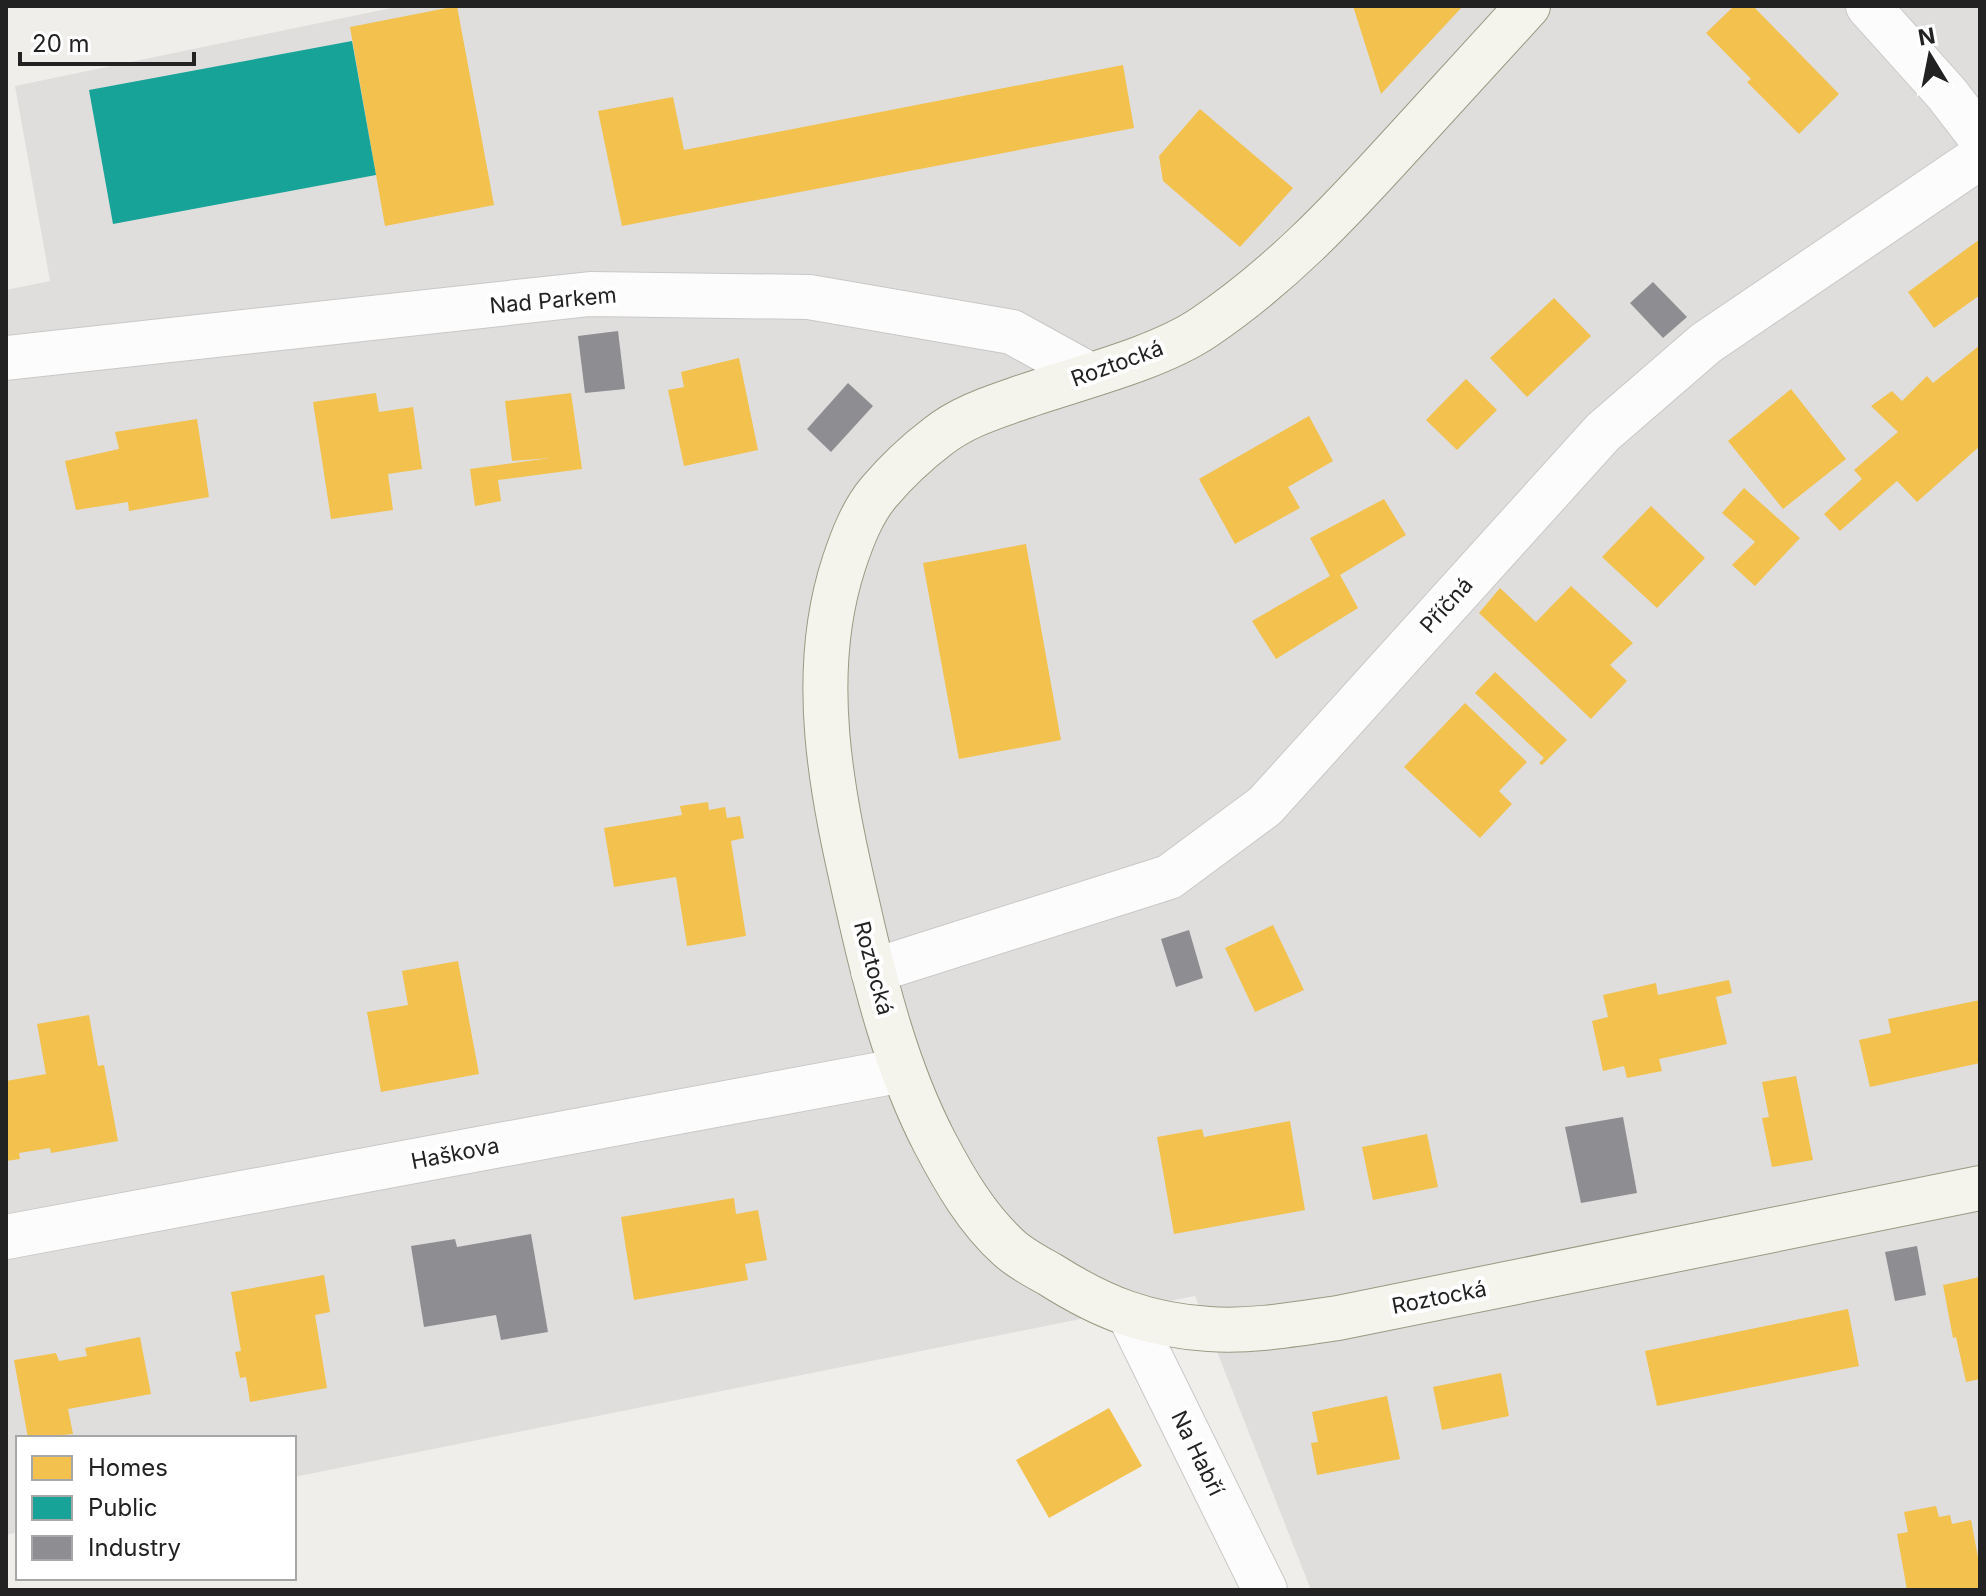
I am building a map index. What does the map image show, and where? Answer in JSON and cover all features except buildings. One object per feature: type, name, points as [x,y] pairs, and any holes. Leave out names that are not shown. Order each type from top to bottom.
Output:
[{"type":"street","name":"Roztocká","points":[[1528,6],[1325,229],[1260,287],[1198,331],[1157,351],[966,416],[936,437],[876,495],[853,536],[838,583],[826,635],[825,707],[831,773],[873,971],[903,1070],[955,1182],[1012,1251],[1088,1298],[1130,1316],[1175,1326],[1215,1330],[1281,1326],[1338,1318],[1980,1188]]},
{"type":"street","points":[[1868,6],[1947,94],[1980,137]]},
{"type":"street","name":"Příčná","points":[[873,971],[1169,877],[1265,806],[1603,432],[1706,343],[1980,157]]},
{"type":"street","name":"Nad Parkem","points":[[6,358],[590,294],[809,297],[1012,332],[1088,374]]},
{"type":"street","name":"Haškova","points":[[6,1237],[903,1070]]},
{"type":"street","name":"Na Habří","points":[[1130,1316],[1265,1590]]},
{"type":"shaded area","points":[[401,6],[1980,6],[1980,1590],[1311,1590],[1195,1296],[296,1477],[296,1436],[16,1436],[16,1532],[6,1535],[6,290],[50,281],[15,86]]}]
